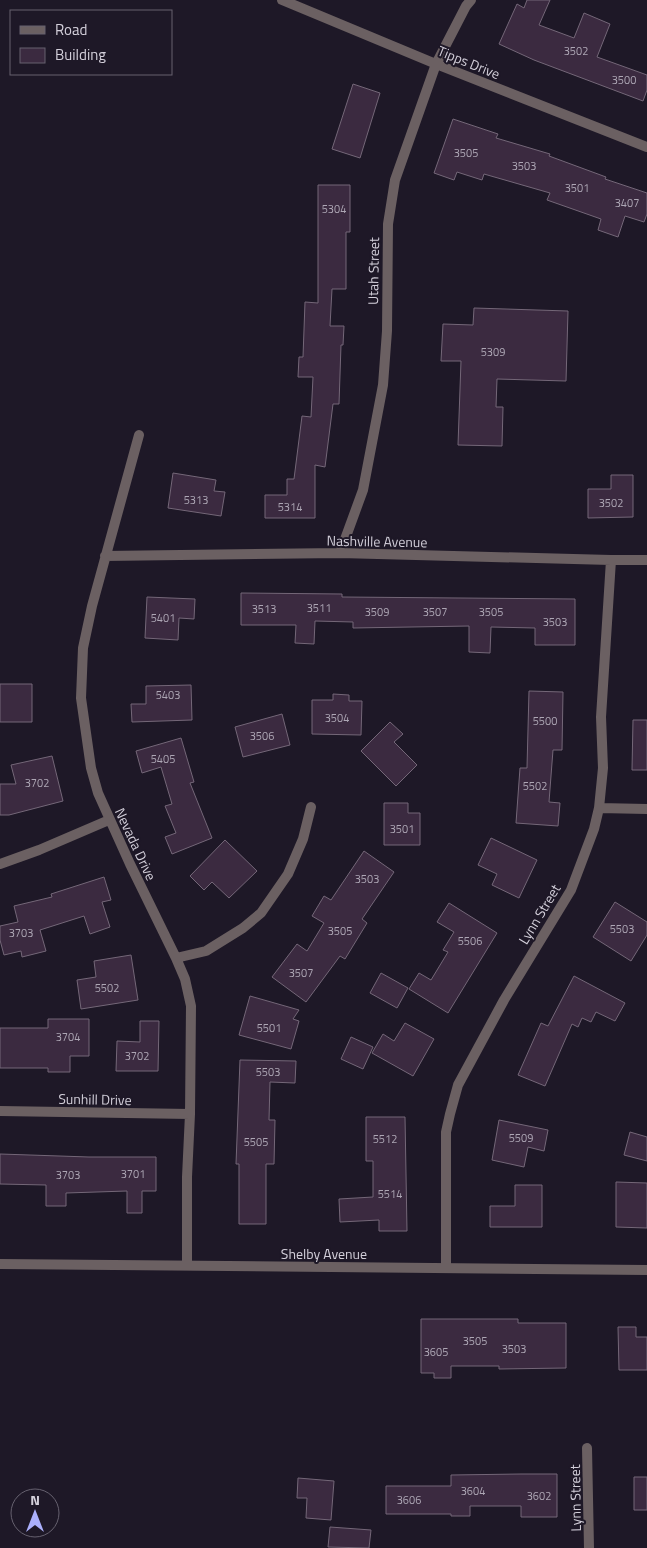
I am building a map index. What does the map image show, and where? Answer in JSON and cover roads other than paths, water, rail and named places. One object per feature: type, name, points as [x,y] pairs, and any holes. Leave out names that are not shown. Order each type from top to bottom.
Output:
[{"type":"street","name":"Tipps Drive","points":[[282,0],[436,64],[647,147]]},
{"type":"street","name":"Utah Street","points":[[340,553],[363,490],[384,385],[388,224],[395,180],[436,64],[466,6],[471,0]]},
{"type":"street","name":"Nevada Drive","points":[[139,435],[92,606],[83,648],[81,698],[91,768],[98,793],[109,820],[176,958],[185,979],[191,1006],[187,1265]]},
{"type":"street","name":"Nashville Avenue","points":[[106,556],[340,553],[647,560]]},
{"type":"street","name":"Lynn Street","points":[[446,1267],[446,1132],[458,1085],[504,1000],[570,890],[594,829],[599,808],[603,768],[601,717],[611,560]]},
{"type":"street","points":[[176,958],[206,952],[243,928],[261,913],[288,874],[303,840],[311,807]]},
{"type":"street","points":[[599,808],[647,809]]},
{"type":"street","points":[[0,864],[39,850],[109,820]]},
{"type":"street","name":"Sunhill Drive","points":[[0,1111],[190,1114]]},
{"type":"street","name":"Shelby Avenue","points":[[0,1264],[647,1270]]},
{"type":"street","name":"Lynn Street","points":[[587,1448],[589,1548]]}]
